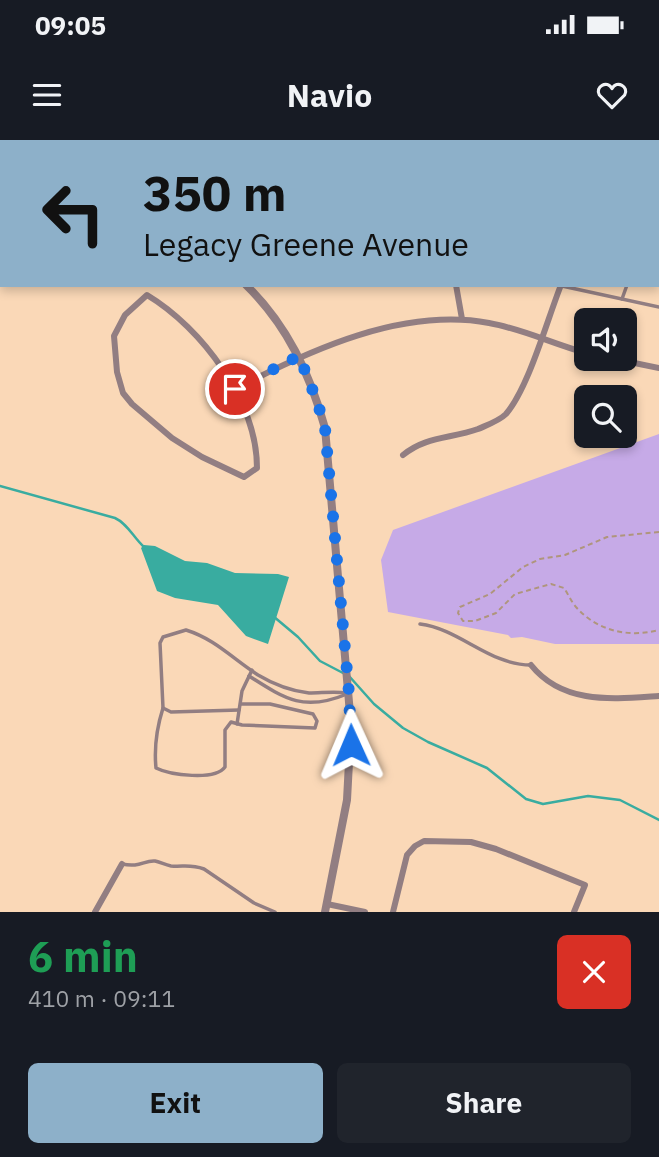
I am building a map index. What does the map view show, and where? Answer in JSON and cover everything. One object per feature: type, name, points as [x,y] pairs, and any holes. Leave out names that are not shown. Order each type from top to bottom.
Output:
[{"type":"street","points":[[248,287],[285,329],[299,356],[325,428],[351,735],[347,800],[326,908],[365,912]]},
{"type":"street","points":[[456,287],[462,319]]},
{"type":"street","points":[[403,455],[417,443],[469,432],[505,415],[520,392],[561,287]]},
{"type":"street","points":[[147,295],[159,302],[202,341],[235,389],[253,437],[257,460],[257,468],[244,477],[202,457],[172,438],[123,393],[117,372],[114,336],[125,315],[147,295]]},
{"type":"street","points":[[235,389],[299,356],[379,331],[422,321],[462,319],[509,327],[574,349]]},
{"type":"street","points":[[637,364],[659,368]]},
{"type":"street","points":[[531,665],[550,684],[592,698],[659,696]]},
{"type":"street","points":[[393,912],[407,855],[424,841],[471,842],[496,849],[585,886],[574,912]]},
{"type":"street","points":[[95,912],[122,864]]},
{"type":"lane","points":[[566,287],[659,307]]},
{"type":"lane","points":[[622,299],[626,287]]},
{"type":"lane","points":[[420,624],[436,626],[505,661],[531,665]]},
{"type":"lane","points":[[317,702],[315,728],[231,722],[225,730],[225,767],[221,772],[212,775],[167,773],[156,768],[158,724],[163,708],[160,643],[163,637],[172,632],[186,630],[202,635],[217,643],[259,676],[293,690],[309,693],[349,693]]},
{"type":"lane","points":[[237,724],[242,691],[252,670]]},
{"type":"lane","points":[[249,676],[282,697],[317,702],[332,700],[349,693]]},
{"type":"lane","points":[[241,704],[270,704],[313,714],[315,718]]},
{"type":"lane","points":[[163,708],[172,712],[192,713],[221,709],[240,710]]},
{"type":"lane","points":[[122,864],[135,866],[151,861],[168,866],[195,866],[275,912]]},
{"type":"path","points":[[659,532],[614,535],[565,555],[540,559],[523,566],[490,594],[460,607],[458,613],[463,621],[481,619],[496,613],[515,594],[551,584],[564,588],[582,613],[607,629],[625,633],[659,630]]},
{"type":"shaded area","points":[[659,434],[659,644],[555,644],[522,637],[511,638],[508,635],[388,612],[381,560],[393,530],[620,448],[637,448],[637,442]]},
{"type":"water","points":[[144,545],[155,546],[185,561],[207,563],[235,573],[278,574],[289,577],[268,644],[246,636],[218,605],[175,598],[157,591],[141,548]]},
{"type":"waterway","points":[[0,486],[115,518],[144,547]]},
{"type":"waterway","points":[[273,616],[298,637],[320,661],[343,673]]},
{"type":"waterway","points":[[349,676],[374,704],[403,728],[487,768],[526,799],[543,804],[588,796],[620,800],[659,820]]},
{"type":"route","points":[[235,389],[299,356],[317,401],[325,428],[330,467],[351,745]]}]
